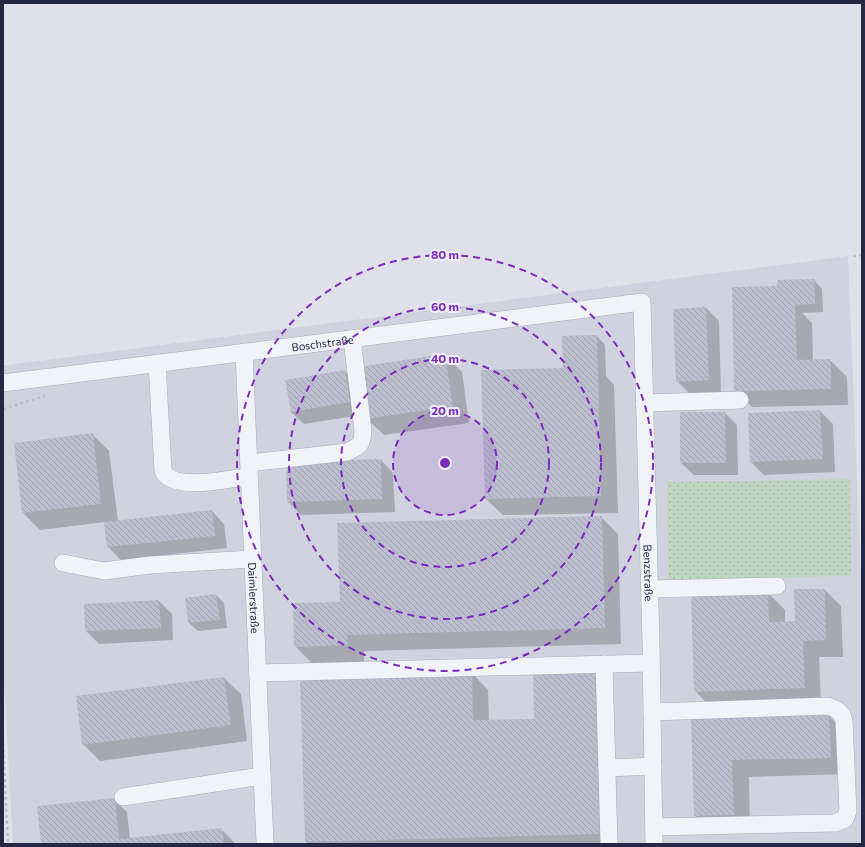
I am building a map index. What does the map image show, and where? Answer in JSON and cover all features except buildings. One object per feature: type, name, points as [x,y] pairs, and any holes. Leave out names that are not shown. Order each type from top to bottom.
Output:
[{"type":"street","name":"Boschstraße","points":[[3,383],[642,302]]},
{"type":"street","name":"Benzstraße","points":[[642,302],[650,589],[654,844]]},
{"type":"street","points":[[157,363],[163,471],[165,475],[177,482],[191,483],[249,470],[347,452],[358,447],[361,444],[363,431],[352,338]]},
{"type":"street","name":"Daimlerstraße","points":[[244,352],[265,844]]},
{"type":"street","points":[[644,403],[740,400]]},
{"type":"street","points":[[63,562],[104,571],[150,565],[253,560]]},
{"type":"street","points":[[650,589],[777,586]]},
{"type":"street","points":[[258,673],[651,663]]},
{"type":"street","points":[[604,664],[609,844]]},
{"type":"street","points":[[652,712],[828,706],[835,708],[842,714],[844,721],[848,811],[845,819],[835,823],[654,826]]},
{"type":"street","points":[[607,768],[653,766]]},
{"type":"street","points":[[123,797],[262,776]]},
{"type":"path","points":[[853,256],[862,255]]},
{"type":"path","points":[[3,743],[8,844]]},
{"type":"shaded area","points":[[848,256],[862,604],[862,844],[13,844],[3,662],[3,365]]},
{"type":"green space","points":[[850,479],[851,576],[668,579],[667,482]]}]
